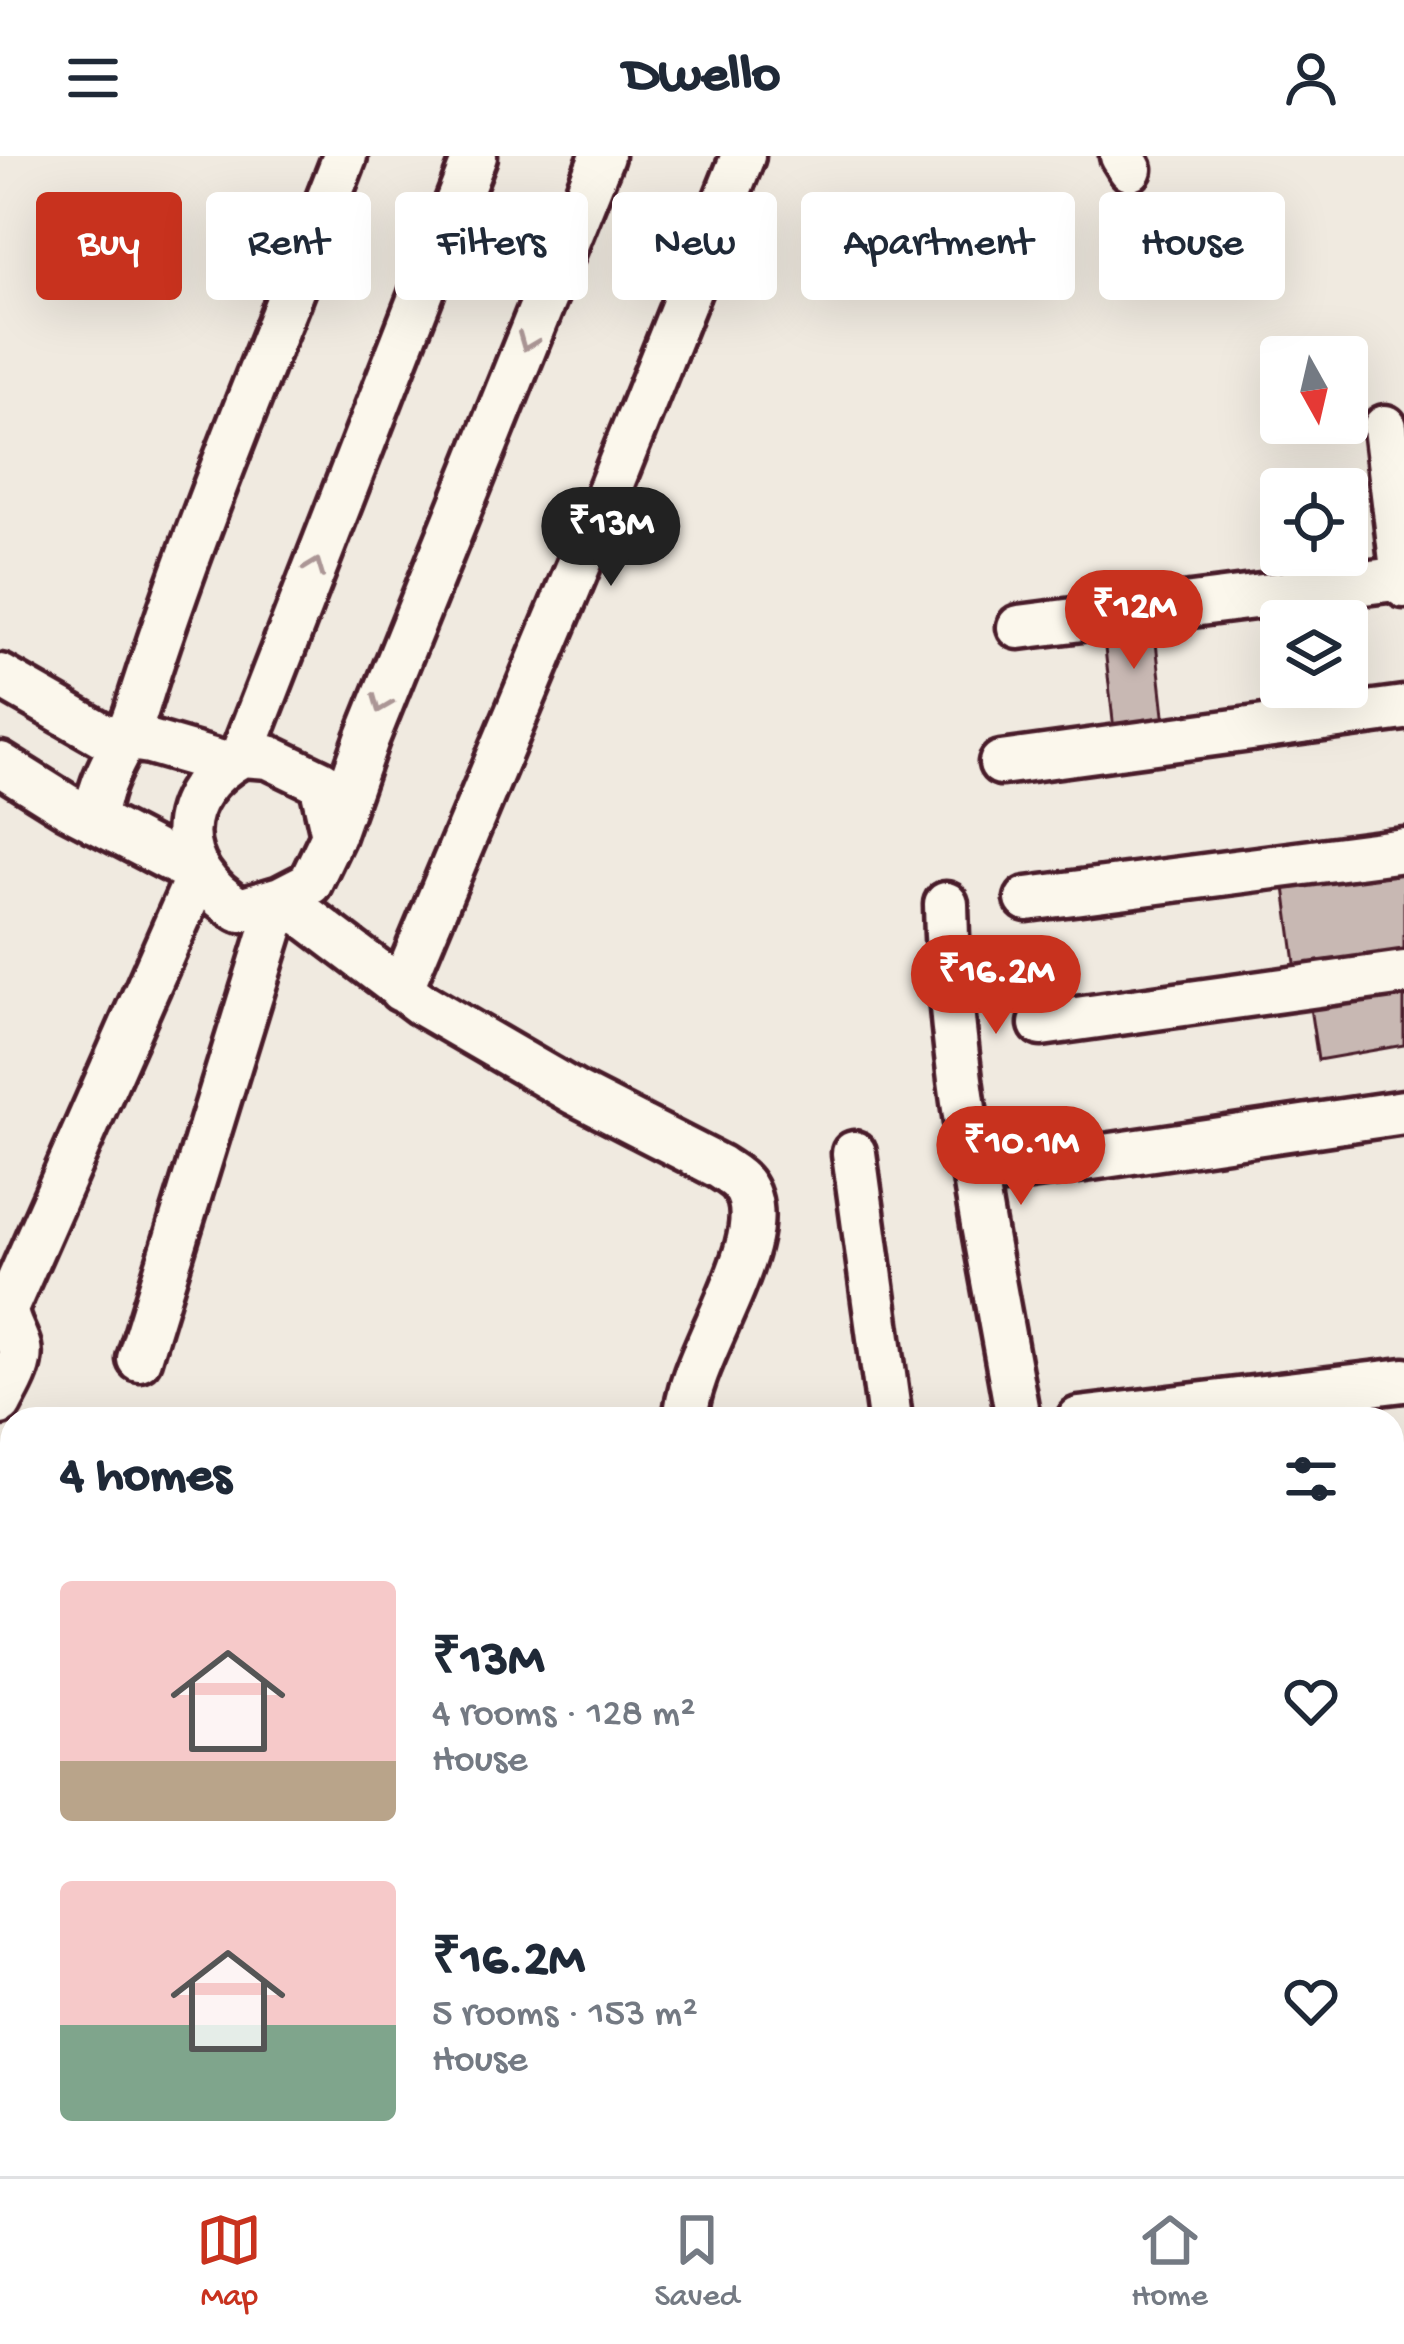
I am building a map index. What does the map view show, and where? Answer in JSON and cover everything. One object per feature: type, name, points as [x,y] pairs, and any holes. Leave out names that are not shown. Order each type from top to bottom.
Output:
[{"type":"street","points":[[95,821],[98,789],[127,740],[163,626],[345,156]]},
{"type":"street","points":[[476,156],[234,759],[198,791],[188,818],[188,847],[197,874],[215,896],[240,910],[310,883],[602,156]]},
{"type":"street","points":[[401,990],[593,531],[742,156]]},
{"type":"street","points":[[1019,627],[1404,582],[1385,427]]},
{"type":"street","points":[[0,676],[103,735],[234,759],[269,757],[321,782],[333,835]]},
{"type":"street","points":[[1001,763],[1404,708]]},
{"type":"street","points":[[0,764],[197,874]]},
{"type":"street","points":[[1027,899],[1404,850]]},
{"type":"street","points":[[0,1403],[20,1358],[6,1309],[197,874]]},
{"type":"street","points":[[281,898],[401,990],[555,1082],[741,1182],[750,1198],[753,1227],[688,1407]]},
{"type":"street","points":[[139,1359],[281,898]]},
{"type":"street","points":[[946,904],[947,970],[1016,1407]]},
{"type":"street","points":[[1041,1024],[1404,973]]},
{"type":"street","points":[[976,1174],[1404,1112]]},
{"type":"street","points":[[854,1153],[888,1407]]},
{"type":"street","points":[[1179,1407],[1404,1380]]},
{"type":"building","points":[[1153,615],[1165,724],[1114,730],[1102,621]]},
{"type":"building","points":[[1404,856],[1404,964],[1297,978],[1283,872]]},
{"type":"building","points":[[1404,992],[1404,1045],[1318,1060],[1310,1008]]}]
